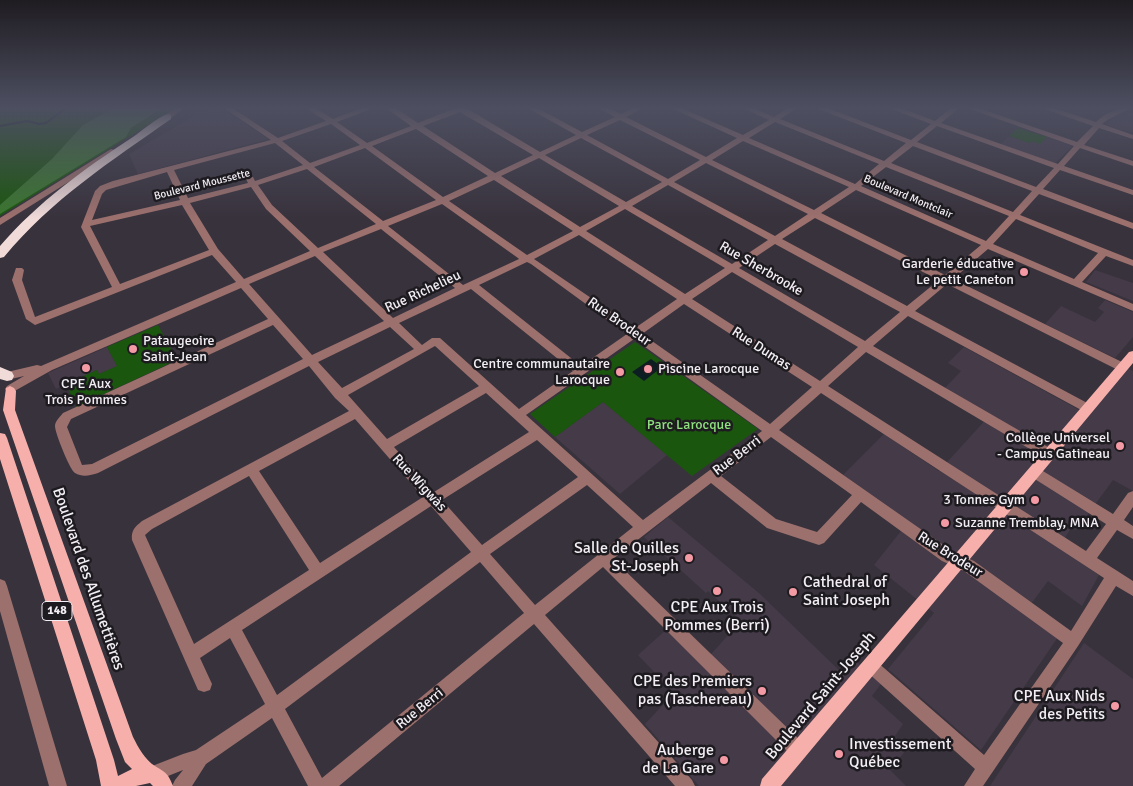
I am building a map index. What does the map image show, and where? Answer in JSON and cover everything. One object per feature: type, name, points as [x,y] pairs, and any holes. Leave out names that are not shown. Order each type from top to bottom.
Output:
[{"type":"highway","points":[[0,254],[32,217],[56,195],[128,145]]},
{"type":"main road","name":"Boulevard Saint-Joseph","points":[[769,786],[1133,355]]},
{"type":"main road","name":"Boulevard des Allumettières","points":[[5,383],[10,413],[125,740],[138,763],[155,778]]},
{"type":"main road","name":"148","points":[[0,438],[105,760],[110,786]]},
{"type":"main road","points":[[120,786],[138,775],[155,778]]},
{"type":"street","points":[[0,222],[124,145]]},
{"type":"street","points":[[118,289],[86,221],[98,193],[103,188],[259,145]]},
{"type":"street","points":[[282,145],[462,289]]},
{"type":"street","name":"Boulevard Moussette","points":[[86,221],[184,200],[251,182],[365,145]]},
{"type":"street","name":"Rue Brodeur","points":[[365,145],[947,556],[970,566],[1073,641]]},
{"type":"street","name":"Rue Dumas","points":[[443,145],[1133,589]]},
{"type":"street","name":"Rue Sherbrooke","points":[[520,145],[1049,454]]},
{"type":"street","points":[[5,383],[496,178],[564,145]]},
{"type":"street","points":[[598,145],[1087,408]]},
{"type":"street","points":[[675,145],[1122,367]]},
{"type":"street","name":"Rue Richelieu","points":[[275,320],[68,416],[62,422],[61,427],[77,468],[80,471],[89,470],[579,232],[732,145]]},
{"type":"street","name":"Boulevard Montclair","points":[[755,145],[1133,308]]},
{"type":"street","points":[[834,145],[1133,263]]},
{"type":"street","points":[[518,415],[684,299],[854,188],[910,145]]},
{"type":"street","points":[[913,145],[1133,226]]},
{"type":"street","points":[[994,145],[1133,193]]},
{"type":"street","points":[[1076,145],[1133,164]]},
{"type":"street","name":"Rue Berri","points":[[326,786],[603,558],[771,430],[866,346],[987,244],[1080,146]]},
{"type":"street","name":"Rue Wìgwàs","points":[[170,169],[184,200],[214,251],[686,786]]},
{"type":"street","points":[[251,182],[266,204],[421,350]]},
{"type":"street","points":[[19,270],[18,280],[31,319],[36,321],[214,251]]},
{"type":"street","points":[[1076,283],[1104,252]]},
{"type":"street","points":[[472,284],[581,372]]},
{"type":"street","points":[[340,394],[436,341],[642,527]]},
{"type":"street","points":[[385,446],[487,387]]},
{"type":"street","points":[[204,684],[139,540],[138,533],[147,525],[356,413]]},
{"type":"street","points":[[191,655],[425,502],[434,499],[538,433]]},
{"type":"street","points":[[252,469],[318,572]]},
{"type":"street","points":[[1034,472],[1133,533]]},
{"type":"street","points":[[712,476],[772,524],[819,539],[861,494]]},
{"type":"street","points":[[155,778],[183,762],[200,758],[275,706],[481,554],[588,478]]},
{"type":"street","points":[[1088,560],[1133,497]]},
{"type":"street","points":[[603,558],[799,751]]},
{"type":"street","points":[[974,786],[1073,641],[1114,576]]},
{"type":"street","points":[[1,590],[58,786]]},
{"type":"street","points":[[233,628],[317,786]]},
{"type":"street","points":[[871,666],[986,768]]},
{"type":"street","points":[[181,786],[189,777],[200,758]]},
{"type":"shaded area","points":[[145,145],[247,145],[138,174],[129,154]]},
{"type":"shaded area","points":[[1000,145],[1069,145],[1073,146],[1055,163]]},
{"type":"shaded area","points":[[1095,270],[1133,283],[1133,301],[1086,282]]},
{"type":"shaded area","points":[[1105,300],[1133,312],[1133,337],[1115,358],[1045,324],[1061,306],[1095,322],[1104,312],[1098,308]]},
{"type":"shaded area","name":"CPE Aux Trois Pommes","points":[[107,347],[117,366],[99,374],[97,370],[56,389],[48,373]]},
{"type":"shaded area","points":[[964,347],[1083,412],[1123,366],[1133,371],[1133,491],[1113,480],[1077,529],[1072,526],[1059,548],[1099,575],[1082,606],[1048,581],[1031,604],[1058,637],[981,750],[888,669],[934,613],[874,565],[901,531],[843,475],[884,434],[939,471],[990,415],[945,388],[961,371],[948,363]]},
{"type":"shaded area","name":"Piscine Larocque","points":[[651,359],[662,367],[644,381],[632,372]]},
{"type":"shaded area","points":[[603,402],[667,455],[620,494],[555,437]]},
{"type":"shaded area","points":[[668,517],[760,594],[843,674],[856,661],[881,684],[872,696],[903,724],[895,736],[907,749],[890,770],[906,786],[699,786],[645,724],[674,693],[638,655],[667,629],[702,664],[741,621],[708,591],[706,593],[644,537]]},
{"type":"shaded area","points":[[1084,643],[1133,679],[1133,786],[990,786]]},
{"type":"green space","points":[[0,145],[116,145],[0,216]]},
{"type":"green space","points":[[65,145],[113,145],[0,214],[0,205],[52,159]]},
{"type":"green space","points":[[158,325],[177,360],[76,407],[66,384],[97,370],[99,374],[117,366],[107,347]]},
{"type":"green space","name":"Parc Larocque","points":[[635,342],[758,429],[692,476],[603,402],[555,437],[530,414]]},
{"type":"place","name":"Garderie éducative Le petit Caneton","points":[[1024,272]]},
{"type":"place","name":"Pataugeoire Saint-Jean","points":[[133,349]]},
{"type":"place","name":"CPE Aux Trois Pommes","points":[[86,368]]},
{"type":"place","name":"Piscine Larocque","points":[[648,369]]},
{"type":"place","name":"Centre communautaire Larocque","points":[[620,372]]},
{"type":"place","name":"Collège Universel - Campus Gatineau","points":[[1120,446]]},
{"type":"place","name":"3 Tonnes Gym","points":[[1035,500]]},
{"type":"place","name":"Suzanne Tremblay, MNA","points":[[945,523]]},
{"type":"place","name":"Salle de Quilles St-Joseph","points":[[689,558]]},
{"type":"place","name":"CPE Aux Trois Pommes (Berri)","points":[[717,591]]},
{"type":"place","name":"Cathedral of Saint Joseph","points":[[793,592]]},
{"type":"place","name":"CPE des Premiers pas (Taschereau)","points":[[762,691]]},
{"type":"place","name":"CPE Aux Nids des Petits","points":[[1115,706]]},
{"type":"place","name":"Investissement Québec","points":[[839,754]]},
{"type":"place","name":"Auberge de La Gare","points":[[724,760]]}]
